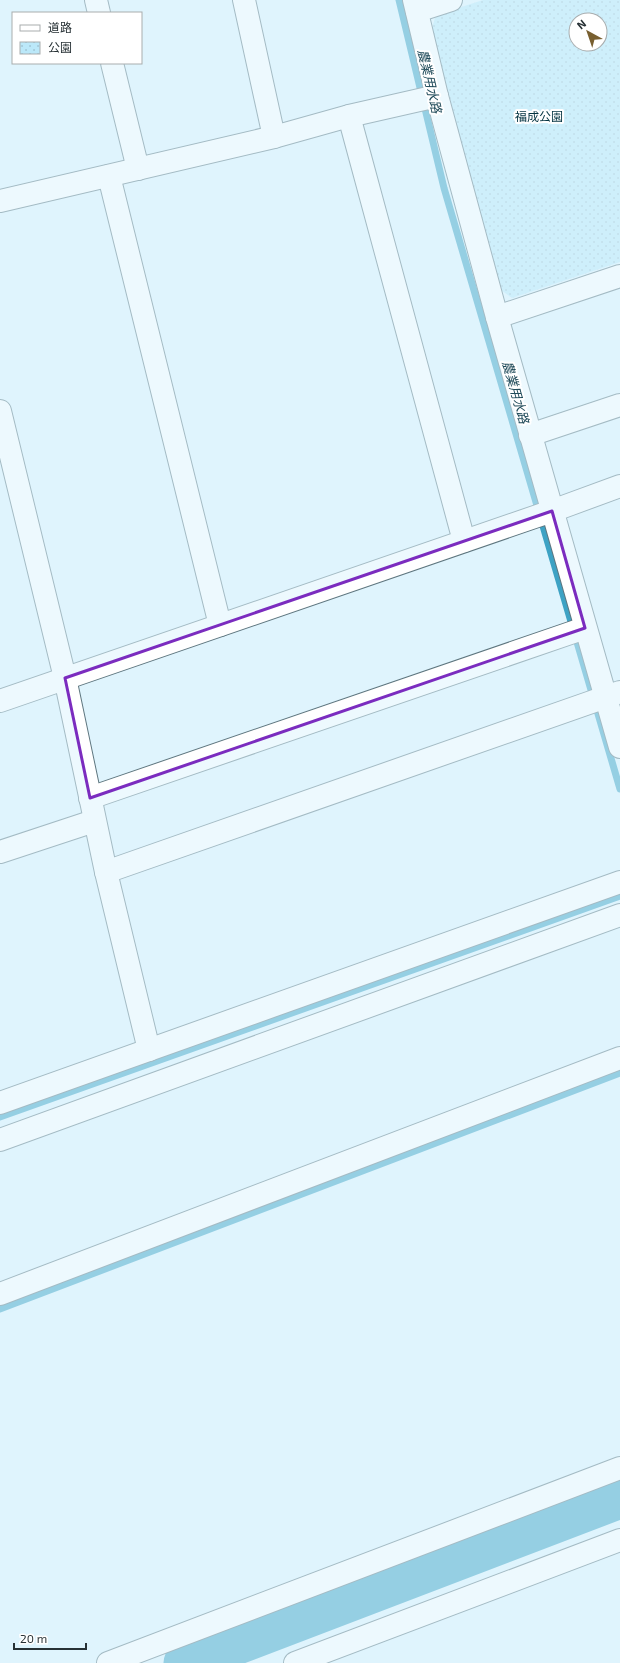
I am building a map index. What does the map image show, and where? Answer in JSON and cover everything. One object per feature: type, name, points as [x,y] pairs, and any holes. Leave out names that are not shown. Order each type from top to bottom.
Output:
[{"type":"street","points":[[96,0],[99,12]]},
{"type":"street","points":[[244,0],[274,137]]},
{"type":"street","points":[[451,0],[416,6],[427,98],[497,317],[530,435],[543,514],[578,630],[620,748]]},
{"type":"street","points":[[112,64],[138,169]]},
{"type":"street","points":[[0,201],[274,137],[349,116],[427,98]]},
{"type":"street","points":[[349,116],[464,541]]},
{"type":"street","points":[[109,176],[220,625]]},
{"type":"street","points":[[497,317],[620,276]]},
{"type":"street","points":[[530,435],[620,405]]},
{"type":"street","points":[[0,411],[65,678],[94,821],[149,1050]]},
{"type":"street","points":[[0,702],[65,678],[543,514],[620,486]]},
{"type":"street","points":[[90,798],[578,630]]},
{"type":"street","points":[[106,872],[603,698]]},
{"type":"street","points":[[0,852],[94,821]]},
{"type":"street","points":[[0,1103],[620,882]]},
{"type":"street","points":[[0,1140],[620,915]]},
{"type":"street","points":[[0,1294],[620,1058]]},
{"type":"street","points":[[108,1663],[620,1468]]},
{"type":"street","points":[[295,1663],[620,1540]]},
{"type":"highlighted area","points":[[552,511],[585,628],[90,798],[65,678]]},
{"type":"green space","name":"福成公園","points":[[483,0],[620,0],[620,262],[512,298],[498,288],[432,28],[435,18],[443,13]]},
{"type":"waterway","name":"農業用水路","points":[[399,0],[444,188],[620,789]]},
{"type":"waterway","points":[[0,1117],[620,896]]},
{"type":"waterway","points":[[0,1309],[620,1073]]},
{"type":"waterway","points":[[185,1663],[620,1497]]}]
